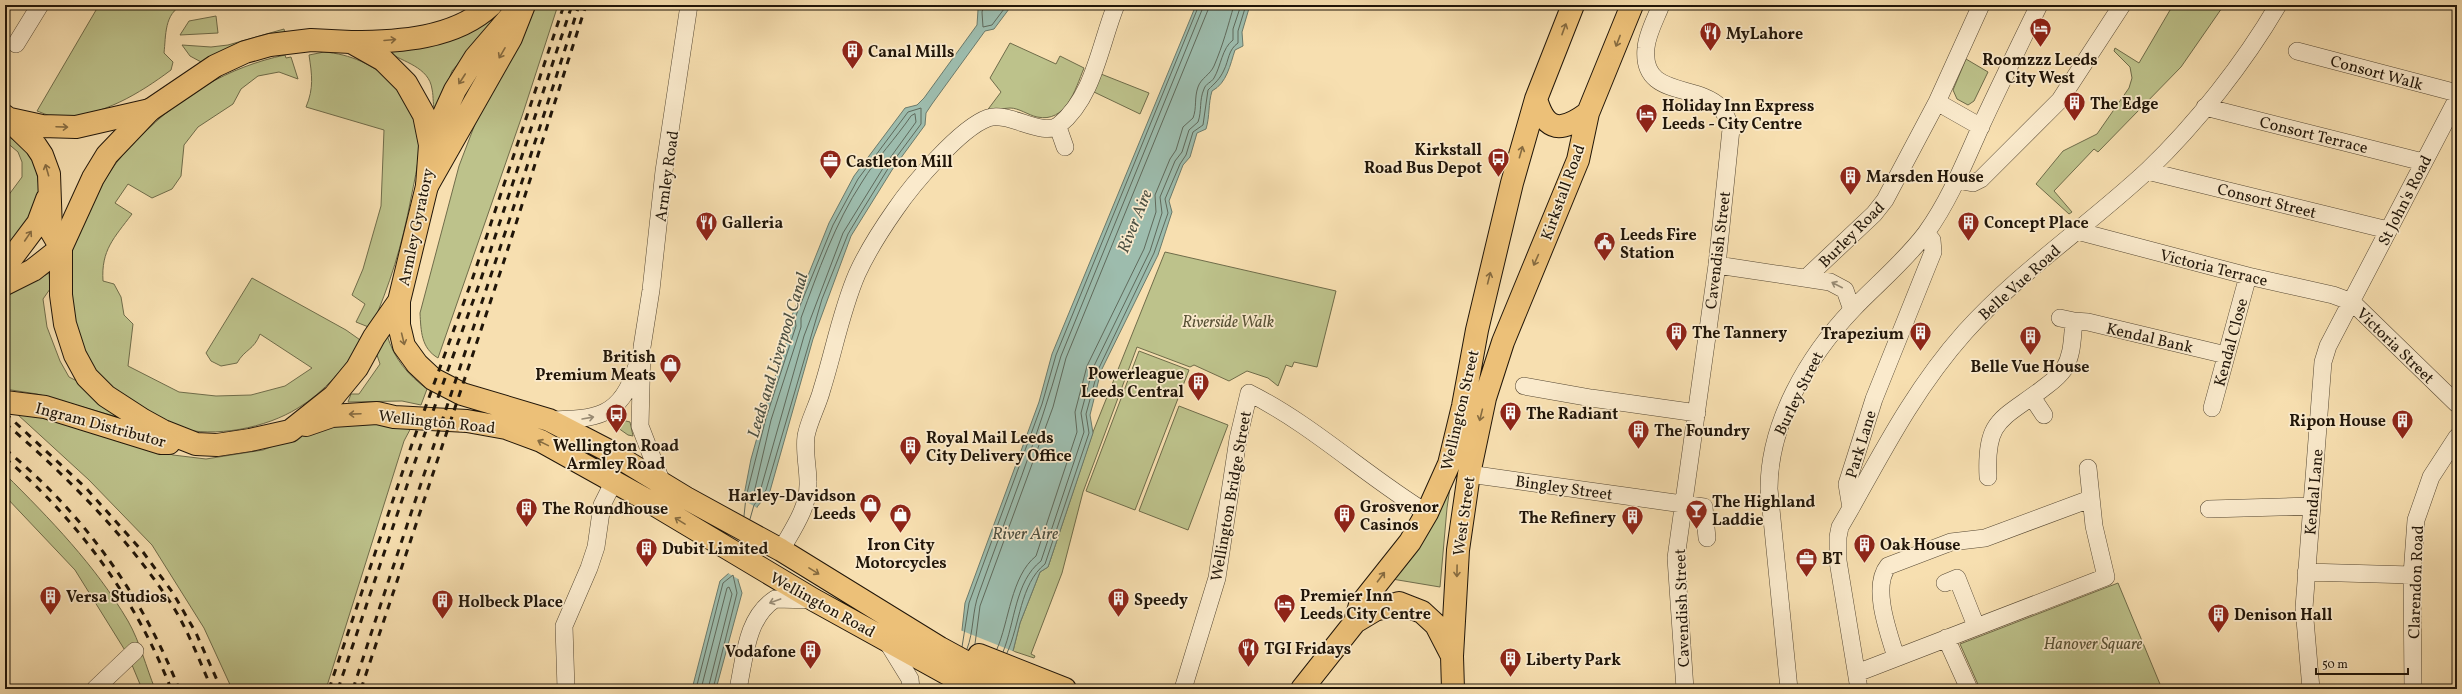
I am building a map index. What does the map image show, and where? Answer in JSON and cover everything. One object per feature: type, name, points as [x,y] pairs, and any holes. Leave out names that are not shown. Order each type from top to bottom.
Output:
[{"type":"main road","points":[[351,42],[395,40],[437,34],[462,26],[491,5]]},
{"type":"main road","points":[[430,144],[455,90],[475,58],[523,5]]},
{"type":"main road","points":[[427,186],[511,38],[523,5]]},
{"type":"main road","points":[[1573,5],[1536,99],[1541,114],[1550,124],[1561,127],[1572,125],[1588,114]]},
{"type":"main road","name":"Kirkstall Road","points":[[1491,378],[1526,281],[1578,160],[1588,114],[1632,5]]},
{"type":"main road","name":"Armley Gyratory","points":[[311,40],[351,42],[383,60],[406,83],[424,115],[430,144],[427,186],[399,301],[374,337],[357,368],[334,396],[290,431],[250,440],[217,445],[196,444],[163,431],[142,420],[106,396],[87,376],[75,355],[66,324],[61,295],[60,248],[93,178],[107,155],[150,110],[215,66],[245,52],[286,43],[311,40]]},
{"type":"main road","name":"Wellington Street","points":[[1355,622],[1360,605],[1410,542],[1438,492],[1454,445],[1480,316],[1512,183],[1536,99]]},
{"type":"main road","points":[[8,118],[42,126],[76,127],[150,110]]},
{"type":"main road","points":[[5,284],[33,270],[60,248],[51,231],[48,174],[42,155],[36,146],[8,118]]},
{"type":"main road","points":[[5,267],[38,223],[50,192]]},
{"type":"main road","name":"Wellington Road","points":[[399,301],[399,325],[404,346],[417,364],[433,378],[462,394],[549,420],[607,450],[772,546],[937,658]]},
{"type":"main road","name":"West Street","points":[[1453,689],[1452,656],[1458,550],[1469,474],[1478,427],[1491,378]]},
{"type":"main road","name":"Ingram Distributor","points":[[5,402],[45,407],[161,443],[196,444]]},
{"type":"main road","name":"Wellington Road","points":[[290,431],[332,416],[377,413],[394,417],[467,421],[506,428],[541,441],[614,481],[713,542],[886,640],[937,658]]},
{"type":"main road","points":[[1302,689],[1355,622],[1387,605],[1399,603],[1411,606],[1432,619],[1441,632],[1452,656]]},
{"type":"main road","points":[[937,658],[1017,683],[1064,689]]},
{"type":"main road","points":[[937,658],[961,689]]},
{"type":"main road","points":[[937,658],[975,689]]},
{"type":"street","points":[[16,44],[40,5]]},
{"type":"street","name":"Armley Road","points":[[609,411],[625,396],[632,381],[642,347],[652,290],[664,171],[689,5]]},
{"type":"street","points":[[772,546],[806,504],[808,482],[805,462],[806,436],[857,274],[896,209],[936,159],[973,127],[988,118],[1002,116],[1044,129],[1058,127],[1078,106],[1099,56],[1116,5]]},
{"type":"street","name":"Cavendish Street","points":[[1662,5],[1646,47],[1646,60],[1651,75],[1664,86],[1707,99],[1720,107],[1727,117],[1731,129],[1717,265],[1676,558],[1685,689]]},
{"type":"street","name":"Burley Road","points":[[1806,278],[1882,205],[1937,102],[1982,5]]},
{"type":"street","points":[[1926,233],[1957,180],[2038,5]]},
{"type":"street","points":[[1957,180],[1973,183],[1981,179],[2060,100],[2122,5]]},
{"type":"street","name":"Belle Vue Road","points":[[1851,508],[1899,422],[1935,367],[1966,332],[2019,278],[2147,171],[2176,142],[2205,107],[2278,5]]},
{"type":"street","name":"Consort Walk","points":[[2297,51],[2457,93]]},
{"type":"street","name":"St John's Road","points":[[2352,302],[2423,162],[2457,99]]},
{"type":"street","points":[[1937,102],[1981,127]]},
{"type":"street","name":"Consort Terrace","points":[[2205,107],[2423,162]]},
{"type":"street","points":[[1058,127],[1065,147]]},
{"type":"street","name":"Consort Street","points":[[2147,171],[2388,230]]},
{"type":"street","name":"Victoria Terrace","points":[[2077,231],[2248,276],[2333,295],[2352,302]]},
{"type":"street","name":"Burley Street","points":[[1789,689],[1769,489],[1774,441],[1787,411],[1818,351],[1852,310],[1926,233]]},
{"type":"street","name":"Park Lane","points":[[1851,508],[1847,484],[1874,399],[1933,252],[1932,240],[1926,233]]},
{"type":"street","points":[[1717,265],[1806,278],[1840,285],[1845,290],[1852,310]]},
{"type":"street","name":"Kendal Close","points":[[2212,408],[2248,276]]},
{"type":"street","name":"Victoria Street","points":[[2352,302],[2457,404]]},
{"type":"street","name":"Kendal Lane","points":[[2311,689],[2305,635],[2306,572],[2311,506],[2315,478],[2323,362],[2328,346],[2352,302]]},
{"type":"street","name":"Kendal Bank","points":[[1989,479],[1987,457],[1990,437],[2001,417],[2032,397],[2059,376],[2064,368],[2071,352],[2067,320],[2088,322],[2226,355]]},
{"type":"street","name":"Armley Road","points":[[642,347],[638,413],[646,446],[662,483]]},
{"type":"street","points":[[1524,386],[1591,398],[1697,413]]},
{"type":"street","name":"Wellington Bridge Street","points":[[1183,689],[1200,638],[1217,578],[1238,439],[1249,393],[1274,406],[1401,498],[1427,513]]},
{"type":"street","points":[[2032,397],[2044,415]]},
{"type":"street","name":"Armley Road","points":[[549,420],[586,419],[620,409],[638,413]]},
{"type":"street","name":"Clarendon Road","points":[[2413,689],[2412,575],[2416,520],[2431,477],[2457,437]]},
{"type":"street","points":[[1851,508],[1840,527],[1838,561],[1858,681],[1896,657],[2106,577],[2094,526],[2090,499],[2088,468]]},
{"type":"street","name":"Bingley Street","points":[[1469,474],[1704,507],[1707,538]]},
{"type":"street","points":[[566,689],[564,626],[596,548],[602,505],[614,481]]},
{"type":"street","points":[[1896,657],[1886,626],[1881,590],[1883,573],[1888,566],[1951,542],[1985,538],[2090,499]]},
{"type":"street","points":[[2209,509],[2311,506]]},
{"type":"street","points":[[2306,572],[2412,575]]},
{"type":"street","points":[[1945,583],[1957,578],[1976,626]]},
{"type":"street","points":[[738,689],[749,637],[759,612],[775,599],[814,600]]},
{"type":"street","points":[[1946,638],[1969,689]]},
{"type":"street","points":[[886,640],[910,679],[911,689]]},
{"type":"street","points":[[95,689],[135,651]]},
{"type":"green space","points":[[99,5],[183,5],[172,13],[167,26],[164,53],[173,62],[171,70],[133,95],[91,113],[57,118],[37,111]]},
{"type":"green space","points":[[502,5],[505,8],[452,71],[436,114],[432,89],[426,75],[421,70],[388,52],[483,21]]},
{"type":"green space","points":[[536,5],[558,5],[522,116],[438,358],[432,354],[425,344],[422,333],[420,313],[459,166],[480,111]]},
{"type":"green space","points":[[2173,5],[2224,5],[2181,67],[2098,152],[2094,149],[2054,191],[2072,212],[2069,214],[2036,184],[2063,151],[2097,134],[2129,88],[2132,78],[2130,67],[2114,51],[2115,48],[2139,63]]},
{"type":"green space","points":[[216,16],[218,33],[180,35],[189,21]]},
{"type":"green space","points":[[284,29],[285,33],[203,63],[190,56],[182,45],[211,47],[228,45]]},
{"type":"green space","points":[[1010,43],[1056,64],[1060,56],[1084,68],[1073,95],[1062,110],[1055,115],[1047,118],[1037,117],[1017,109],[1010,108],[986,112],[1001,92],[990,78]]},
{"type":"green space","points":[[324,52],[343,55],[361,61],[377,70],[391,82],[403,96],[412,112],[417,130],[419,150],[418,162],[404,232],[390,280],[371,328],[356,322],[365,304],[352,295],[363,269],[381,206],[384,130],[306,107],[309,100],[312,81],[309,55]]},
{"type":"green space","points":[[285,55],[286,58],[291,57],[298,79],[279,72],[258,76],[241,89],[233,104],[198,127],[184,145],[181,176],[172,189],[152,198],[128,184],[115,203],[132,214],[110,245],[104,261],[103,281],[114,284],[121,297],[124,315],[133,324],[128,366],[179,392],[216,396],[251,395],[285,386],[312,368],[260,334],[252,347],[240,358],[237,363],[221,366],[211,361],[206,353],[252,278],[346,330],[363,342],[341,370],[325,387],[308,402],[285,415],[256,426],[224,431],[192,431],[178,428],[147,412],[116,393],[95,371],[86,357],[76,331],[71,304],[69,276],[72,252],[88,211],[110,171],[125,152],[155,122],[188,96],[225,75],[264,60]]},
{"type":"green space","points":[[1966,59],[1988,72],[1974,101],[1968,105],[1957,99],[1953,90]]},
{"type":"green space","points":[[1101,74],[1149,93],[1140,114],[1094,92]]},
{"type":"green space","points":[[5,134],[27,150],[35,161],[40,193],[35,212],[5,256],[5,200],[22,177],[22,162],[18,152],[5,141]]},
{"type":"green space","name":"Riverside Walk","points":[[1165,252],[1336,291],[1317,367],[1294,362],[1292,367],[1286,365],[1278,386],[1268,378],[1247,371],[1229,381],[1194,365],[1190,367],[1137,347],[1083,492],[1062,573],[1031,654],[1035,656],[1034,658],[1013,651],[1020,623],[1040,572],[1048,567],[1093,432]]},
{"type":"green space","points":[[49,273],[50,289],[43,299],[47,327],[60,361],[69,377],[79,382],[121,418],[37,394],[5,389],[5,297]]},
{"type":"green space","points":[[387,335],[390,344],[402,366],[427,389],[421,405],[402,401],[348,402],[351,394],[359,394],[380,364],[376,352]]},
{"type":"green space","points":[[1139,351],[1189,370],[1135,510],[1086,491]]},
{"type":"green space","points":[[1179,406],[1228,425],[1188,530],[1139,511]]},
{"type":"green space","points":[[17,414],[82,424],[173,455],[206,459],[263,450],[296,437],[348,423],[413,424],[404,441],[326,689],[232,689],[204,628],[152,545],[89,480]]},
{"type":"green space","points":[[618,419],[630,422],[633,436],[628,435],[611,423],[613,420]]},
{"type":"green space","points":[[1453,467],[1447,508],[1440,587],[1386,578]]},
{"type":"green space","points":[[5,474],[71,543],[115,600],[136,637],[155,689],[142,689],[132,665],[138,657],[126,652],[75,570],[5,496]]},
{"type":"green space","name":"Hanover Square","points":[[2118,583],[2162,689],[1980,689],[1960,644]]},
{"type":"water","points":[[981,5],[1012,5],[994,29],[985,31],[932,104],[926,113],[925,125],[892,170],[851,236],[813,339],[770,491],[757,507],[738,580],[742,593],[716,689],[692,689],[720,581],[729,573],[751,459],[769,395],[792,325],[791,318],[829,223],[854,176],[905,108],[917,105],[924,98],[977,25],[978,10]]},
{"type":"water","name":"River Aire","points":[[1196,5],[1250,5],[1242,32],[1243,46],[1235,50],[1225,78],[1217,88],[1212,91],[1206,129],[1197,133],[1190,157],[1183,165],[1169,201],[1172,212],[1158,255],[1101,371],[1090,415],[1093,433],[1048,567],[1040,572],[1020,623],[1013,651],[940,689],[961,639],[965,603],[1039,402],[1052,354]]},
{"type":"pier","points":[[740,498],[759,509],[740,580],[726,572],[741,506]]},
{"type":"pier","points":[[960,630],[1015,652],[998,689],[938,689],[959,638]]},
{"type":"railway","points":[[329,689],[412,444],[472,280],[564,5]]},
{"type":"railway","points":[[338,689],[420,447],[480,282],[572,5]]},
{"type":"railway","points":[[353,689],[524,176],[579,5]]},
{"type":"railway","points":[[361,689],[504,261],[586,5]]},
{"type":"railway","points":[[5,413],[86,488],[143,552],[173,593],[196,633],[221,689]]},
{"type":"railway","points":[[5,423],[91,504],[149,572],[180,618],[212,689]]},
{"type":"railway","points":[[5,449],[60,500],[85,528],[107,558],[147,621],[164,654],[179,689]]},
{"type":"railway","points":[[5,458],[32,482],[57,508],[102,563],[141,624],[171,689]]},
{"type":"place","name":"Roomzzz Leeds City West","points":[[2040,48]]},
{"type":"place","name":"MyLahore","points":[[1711,52]]},
{"type":"place","name":"Canal Mills","points":[[853,70]]},
{"type":"place","name":"The Edge","points":[[2074,122]]},
{"type":"place","name":"Holiday Inn Express Leeds - City Centre","points":[[1647,134]]},
{"type":"place","name":"Kirkstall Road Bus Depot","points":[[1498,178]]},
{"type":"place","name":"Castleton Mill","points":[[830,180]]},
{"type":"place","name":"Marsden House","points":[[1850,196]]},
{"type":"place","name":"Galleria","points":[[707,242]]},
{"type":"place","name":"Concept Place","points":[[1969,242]]},
{"type":"place","name":"Leeds Fire Station","points":[[1605,262]]},
{"type":"place","name":"The Tannery","points":[[1676,352]]},
{"type":"place","name":"Trapezium","points":[[1920,352]]},
{"type":"place","name":"Belle Vue House","points":[[2030,356]]},
{"type":"place","name":"British Premium Meats","points":[[671,384]]},
{"type":"place","name":"Powerleague Leeds Central","points":[[1199,402]]},
{"type":"place","name":"The Radiant","points":[[1511,432]]},
{"type":"place","name":"Wellington Road Armley Road","points":[[616,434]]},
{"type":"place","name":"Ripon House","points":[[2402,440]]},
{"type":"place","name":"The Foundry","points":[[1639,450]]},
{"type":"place","name":"Royal Mail Leeds City Delivery Office","points":[[910,466]]},
{"type":"place","name":"Harley-Davidson Leeds","points":[[871,524]]},
{"type":"place","name":"The Roundhouse","points":[[527,528]]},
{"type":"place","name":"The Highland Laddie","points":[[1696,530]]},
{"type":"place","name":"Iron City Motorcycles","points":[[901,534]]},
{"type":"place","name":"Grosvenor Casinos","points":[[1344,534]]},
{"type":"place","name":"The Refinery","points":[[1632,536]]},
{"type":"place","name":"Oak House","points":[[1865,564]]},
{"type":"place","name":"Dubit Limited","points":[[647,568]]},
{"type":"place","name":"BT","points":[[1807,578]]},
{"type":"place","name":"Versa Studios","points":[[51,616]]},
{"type":"place","name":"Speedy","points":[[1118,618]]},
{"type":"place","name":"Holbeck Place","points":[[442,620]]},
{"type":"place","name":"Premier Inn Leeds City Centre","points":[[1284,624]]},
{"type":"place","name":"Denison Hall","points":[[2218,634]]},
{"type":"place","name":"TGI Fridays","points":[[1248,668]]},
{"type":"place","name":"Vodafone","points":[[811,670]]},
{"type":"place","name":"Liberty Park","points":[[1511,678]]},
{"type":"water label","name":"Leeds and Liverpool Canal","points":[[777,355]]}]
